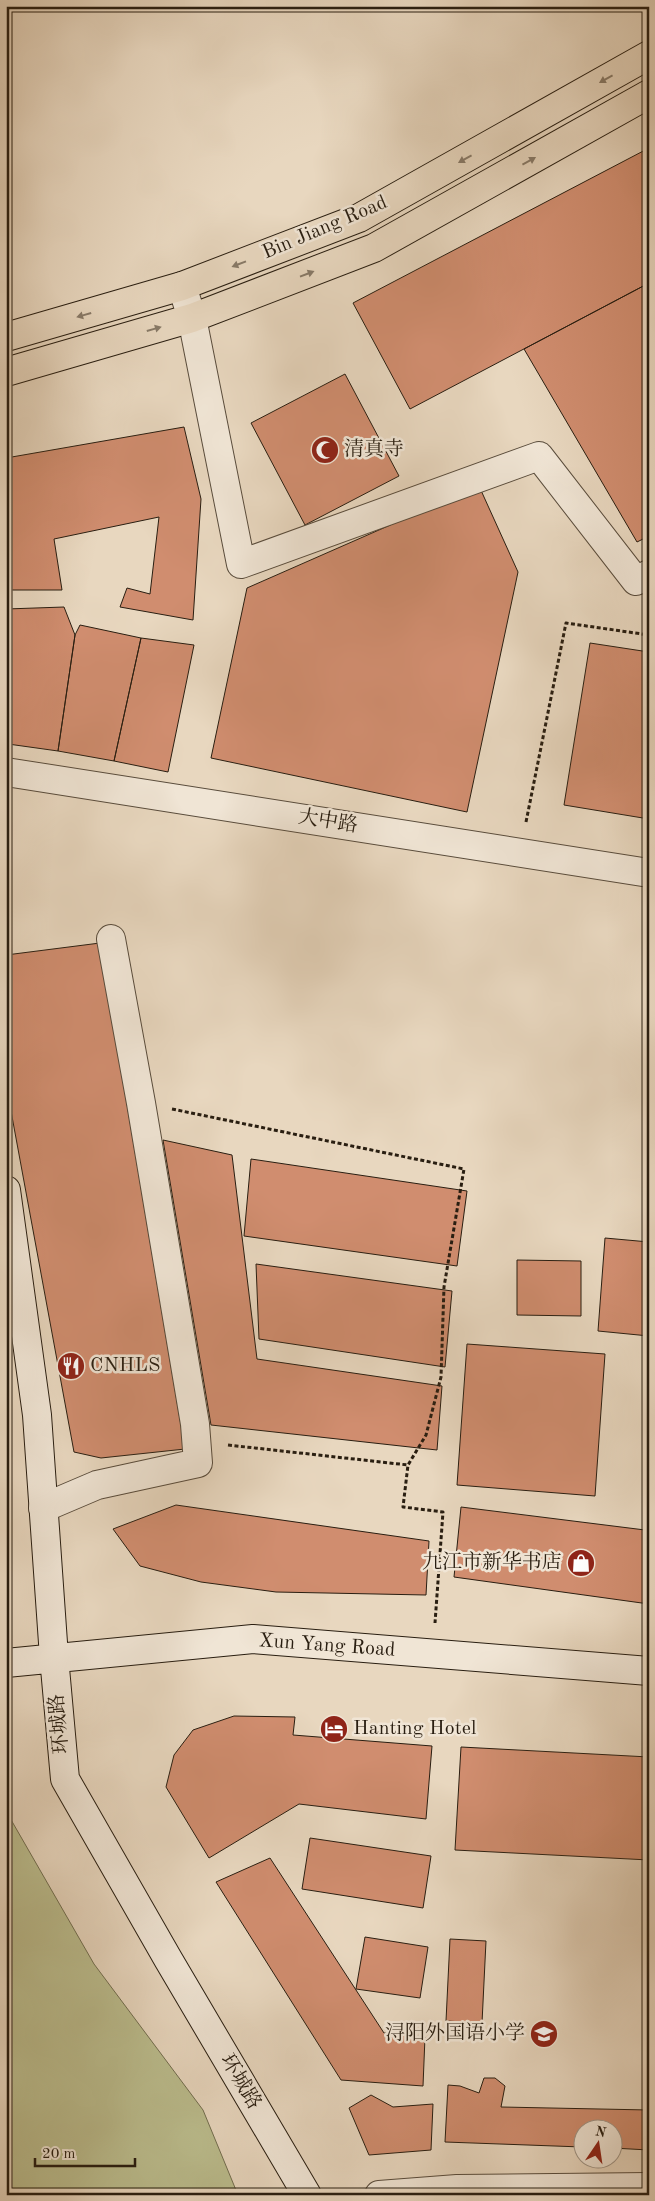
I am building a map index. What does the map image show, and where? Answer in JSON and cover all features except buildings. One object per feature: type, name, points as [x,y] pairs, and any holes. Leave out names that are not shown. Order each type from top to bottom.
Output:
[{"type":"main road","name":"Bin Jiang Road","points":[[6,337],[182,286],[359,218],[649,56]]},
{"type":"main road","name":"Bin Jiang Road","points":[[6,372],[192,318],[374,248],[649,94]]},
{"type":"street","points":[[182,286],[192,318],[241,564],[540,456],[636,581],[649,574]]},
{"type":"street","name":"大中路","points":[[6,772],[649,873]]},
{"type":"street","points":[[44,1508],[98,1485],[198,1463],[195,1424],[141,1103],[111,939]]},
{"type":"street","name":"环城路","points":[[6,1190],[37,1415],[54,1657],[65,1779],[307,2195]]},
{"type":"street","name":"Xun Yang Road","points":[[6,1663],[253,1639],[649,1671]]},
{"type":"street","points":[[379,2195],[456,2189],[649,2187]]},
{"type":"path","points":[[520,853],[566,623],[649,635]]},
{"type":"path","points":[[141,1103],[464,1169],[444,1287],[440,1377],[426,1435],[408,1465],[402,1507],[443,1512],[432,1654]]},
{"type":"path","points":[[196,1441],[408,1465]]},
{"type":"green space","points":[[6,1811],[94,1964],[203,2110],[238,2195],[6,2195]]},
{"type":"place","name":"清真寺","points":[[325,450]]},
{"type":"place","name":"CNHLS","points":[[71,1366]]},
{"type":"place","name":"九江市新华书店","points":[[581,1563]]},
{"type":"place","name":"Hanting Hotel","points":[[334,1729]]},
{"type":"place","name":"浔阳外国语小学","points":[[544,2034]]}]
